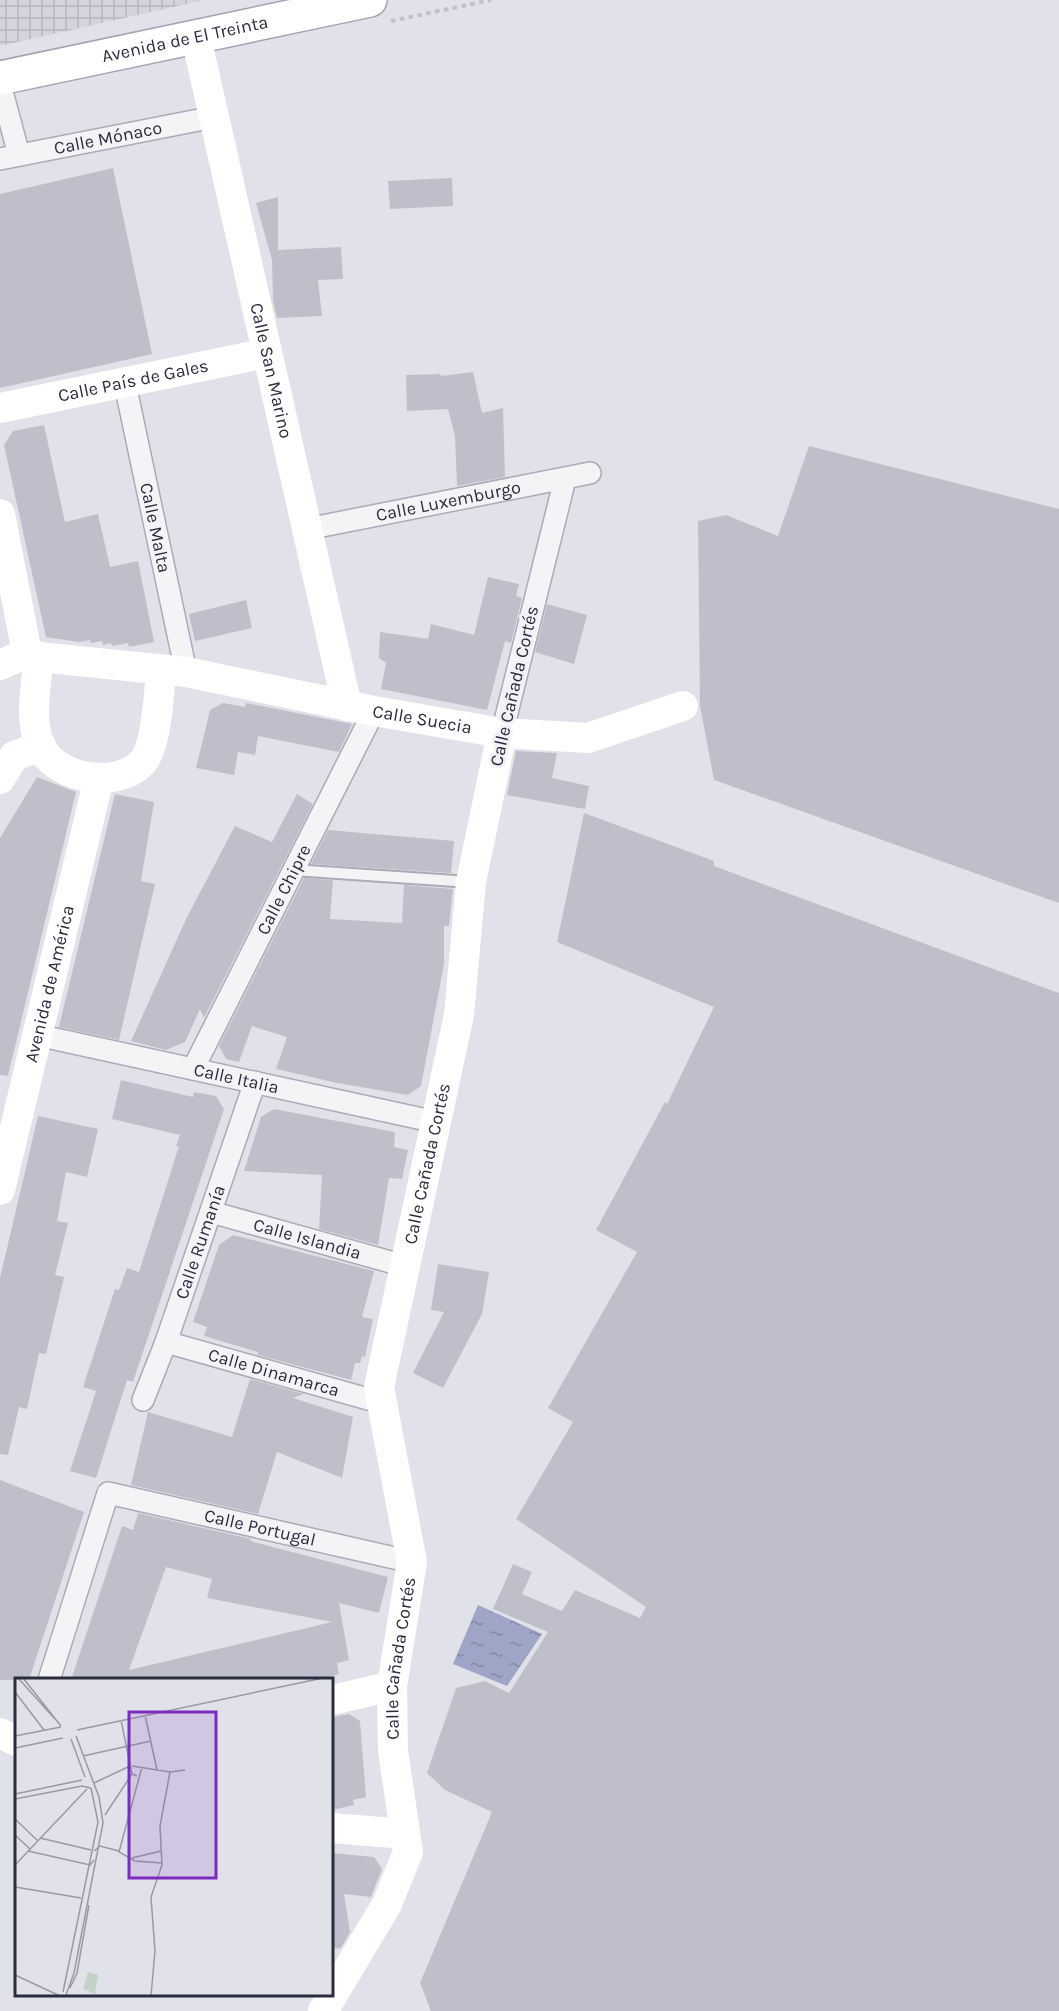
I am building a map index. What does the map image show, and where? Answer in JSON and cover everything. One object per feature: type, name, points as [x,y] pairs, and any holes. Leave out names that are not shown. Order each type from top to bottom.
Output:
[{"type":"main road","name":"Avenida de El Treinta","points":[[0,78],[370,0]]},
{"type":"street","name":"Calle San Marino","points":[[196,37],[307,530],[360,709]]},
{"type":"street","points":[[0,84],[9,157]]},
{"type":"street","name":"Calle Mónaco","points":[[9,157],[214,117]]},
{"type":"street","name":"Calle País de Gales","points":[[0,408],[267,353]]},
{"type":"street","name":"Calle Malta","points":[[125,384],[173,671]]},
{"type":"street","name":"Calle Luxemburgo","points":[[307,530],[590,473]]},
{"type":"street","name":"Calle Cañada Cortés","points":[[407,1843],[393,1751],[392,1686],[412,1562],[379,1387],[459,1015],[471,882],[502,733],[564,478]]},
{"type":"street","points":[[0,514],[33,655],[36,726],[41,746],[56,763],[76,774],[99,778],[122,774],[142,764],[152,742],[173,671]]},
{"type":"street","points":[[0,665],[33,655]]},
{"type":"street","name":"Calle Suecia","points":[[33,655],[173,671],[360,709],[502,733],[588,738],[683,706]]},
{"type":"street","name":"Calle Chipre","points":[[193,1069],[293,870],[360,709]]},
{"type":"street","points":[[0,779],[14,756],[41,746]]},
{"type":"street","name":"Avenida de América","points":[[0,1190],[99,778]]},
{"type":"street","name":"Calle Italia","points":[[37,1035],[436,1122]]},
{"type":"street","name":"Calle Rumanía","points":[[143,1400],[166,1342],[255,1082]]},
{"type":"street","name":"Calle Islandia","points":[[211,1212],[405,1266]]},
{"type":"street","name":"Calle Dinamarca","points":[[166,1342],[382,1403]]},
{"type":"street","name":"Calle Portugal","points":[[50,1678],[108,1493],[412,1562]]},
{"type":"street","points":[[333,1700],[392,1686]]},
{"type":"street","points":[[0,1733],[15,1740]]},
{"type":"street","points":[[333,1828],[407,1843],[387,1904],[333,1994]]},
{"type":"street","points":[[323,2011],[332,1996]]},
{"type":"lane","points":[[293,870],[471,882]]},
{"type":"shaded area","points":[[0,0],[204,0],[0,46]]},
{"type":"water","points":[[478,1605],[542,1634],[507,1686],[453,1664]]},
{"type":"building","points":[[113,168],[152,354],[0,388],[0,194]]},
{"type":"building","points":[[452,178],[453,206],[390,209],[388,181]]},
{"type":"building","points":[[278,197],[278,250],[341,247],[343,279],[318,280],[322,316],[277,318],[273,301],[272,260],[256,203]]},
{"type":"building","points":[[473,372],[482,413],[503,408],[505,477],[457,486],[455,436],[448,409],[407,411],[406,375],[440,374],[441,376]]},
{"type":"building","points":[[44,425],[65,522],[98,514],[110,567],[138,561],[154,642],[129,647],[128,643],[112,646],[111,643],[103,645],[102,641],[91,643],[90,640],[79,642],[46,637],[4,445],[13,431]]},
{"type":"building","points":[[809,446],[1059,509],[1059,903],[714,780],[700,706],[698,521],[726,515],[778,536]]},
{"type":"building","points":[[488,577],[519,584],[516,596],[522,598],[511,643],[505,641],[487,710],[381,689],[386,663],[379,658],[380,632],[428,639],[431,624],[474,635]]},
{"type":"building","points":[[246,600],[252,628],[195,641],[189,614]]},
{"type":"building","points":[[547,604],[587,615],[574,664],[535,652]]},
{"type":"building","points":[[223,703],[245,707],[246,703],[352,724],[339,752],[258,736],[255,755],[238,752],[234,775],[196,768],[210,710]]},
{"type":"building","points":[[516,751],[557,753],[552,778],[589,786],[585,809],[507,795]]},
{"type":"building","points":[[37,777],[76,792],[8,1076],[0,1075],[0,838]]},
{"type":"building","points":[[115,794],[154,802],[141,881],[155,884],[119,1040],[59,1027]]},
{"type":"building","points":[[297,794],[313,804],[204,1018],[200,1009],[185,1042],[166,1050],[131,1041],[187,917],[235,826],[272,842]]},
{"type":"building","points":[[584,813],[714,861],[714,866],[1059,993],[1059,2011],[431,2011],[420,1983],[492,1812],[445,1790],[427,1773],[456,1688],[485,1681],[509,1693],[548,1632],[493,1609],[513,1564],[532,1572],[522,1594],[562,1611],[575,1590],[640,1618],[646,1607],[516,1519],[573,1422],[548,1408],[637,1252],[596,1230],[665,1102],[667,1104],[714,1007],[557,942]]},
{"type":"building","points":[[328,830],[454,841],[451,873],[311,864]]},
{"type":"building","points":[[304,878],[333,880],[330,919],[402,923],[404,885],[453,889],[449,926],[444,926],[444,964],[421,1086],[408,1095],[337,1083],[276,1069],[287,1037],[252,1026],[239,1062],[226,1059],[219,1046]]},
{"type":"building","points":[[121,1080],[193,1097],[194,1092],[216,1096],[224,1109],[133,1382],[127,1380],[96,1478],[70,1471],[96,1391],[83,1387],[115,1289],[119,1290],[127,1268],[139,1272],[179,1146],[176,1146],[180,1135],[112,1119]]},
{"type":"building","points":[[274,1109],[395,1132],[394,1147],[408,1150],[402,1179],[389,1178],[378,1245],[319,1229],[322,1175],[244,1171],[261,1117]]},
{"type":"building","points":[[38,1116],[98,1129],[87,1177],[66,1172],[57,1221],[68,1223],[55,1275],[64,1277],[46,1354],[39,1353],[27,1409],[19,1407],[8,1455],[0,1454],[0,1278]]},
{"type":"building","points":[[233,1235],[374,1271],[362,1317],[373,1319],[365,1357],[362,1356],[360,1363],[355,1363],[351,1380],[258,1355],[258,1352],[204,1336],[207,1327],[193,1322],[219,1245]]},
{"type":"building","points":[[438,1264],[489,1272],[482,1314],[443,1388],[413,1373],[444,1312],[431,1310]]},
{"type":"building","points":[[250,1379],[304,1394],[293,1398],[353,1417],[342,1478],[277,1452],[258,1514],[131,1485],[148,1412],[232,1437]]},
{"type":"building","points":[[0,1480],[84,1512],[30,1678],[0,1680]]},
{"type":"building","points":[[138,1513],[251,1539],[250,1541],[388,1577],[379,1613],[339,1603],[349,1660],[337,1663],[339,1674],[325,1678],[72,1678],[122,1526],[133,1530]],"holes":[[[166,1567],[212,1579],[207,1598],[332,1622],[129,1670]]]},
{"type":"building","points":[[349,1714],[360,1721],[366,1797],[353,1800],[354,1805],[333,1810],[333,1717]]},
{"type":"building","points":[[333,1853],[374,1857],[382,1869],[371,1897],[344,1894],[350,1932],[341,1948],[333,1949]]}]
